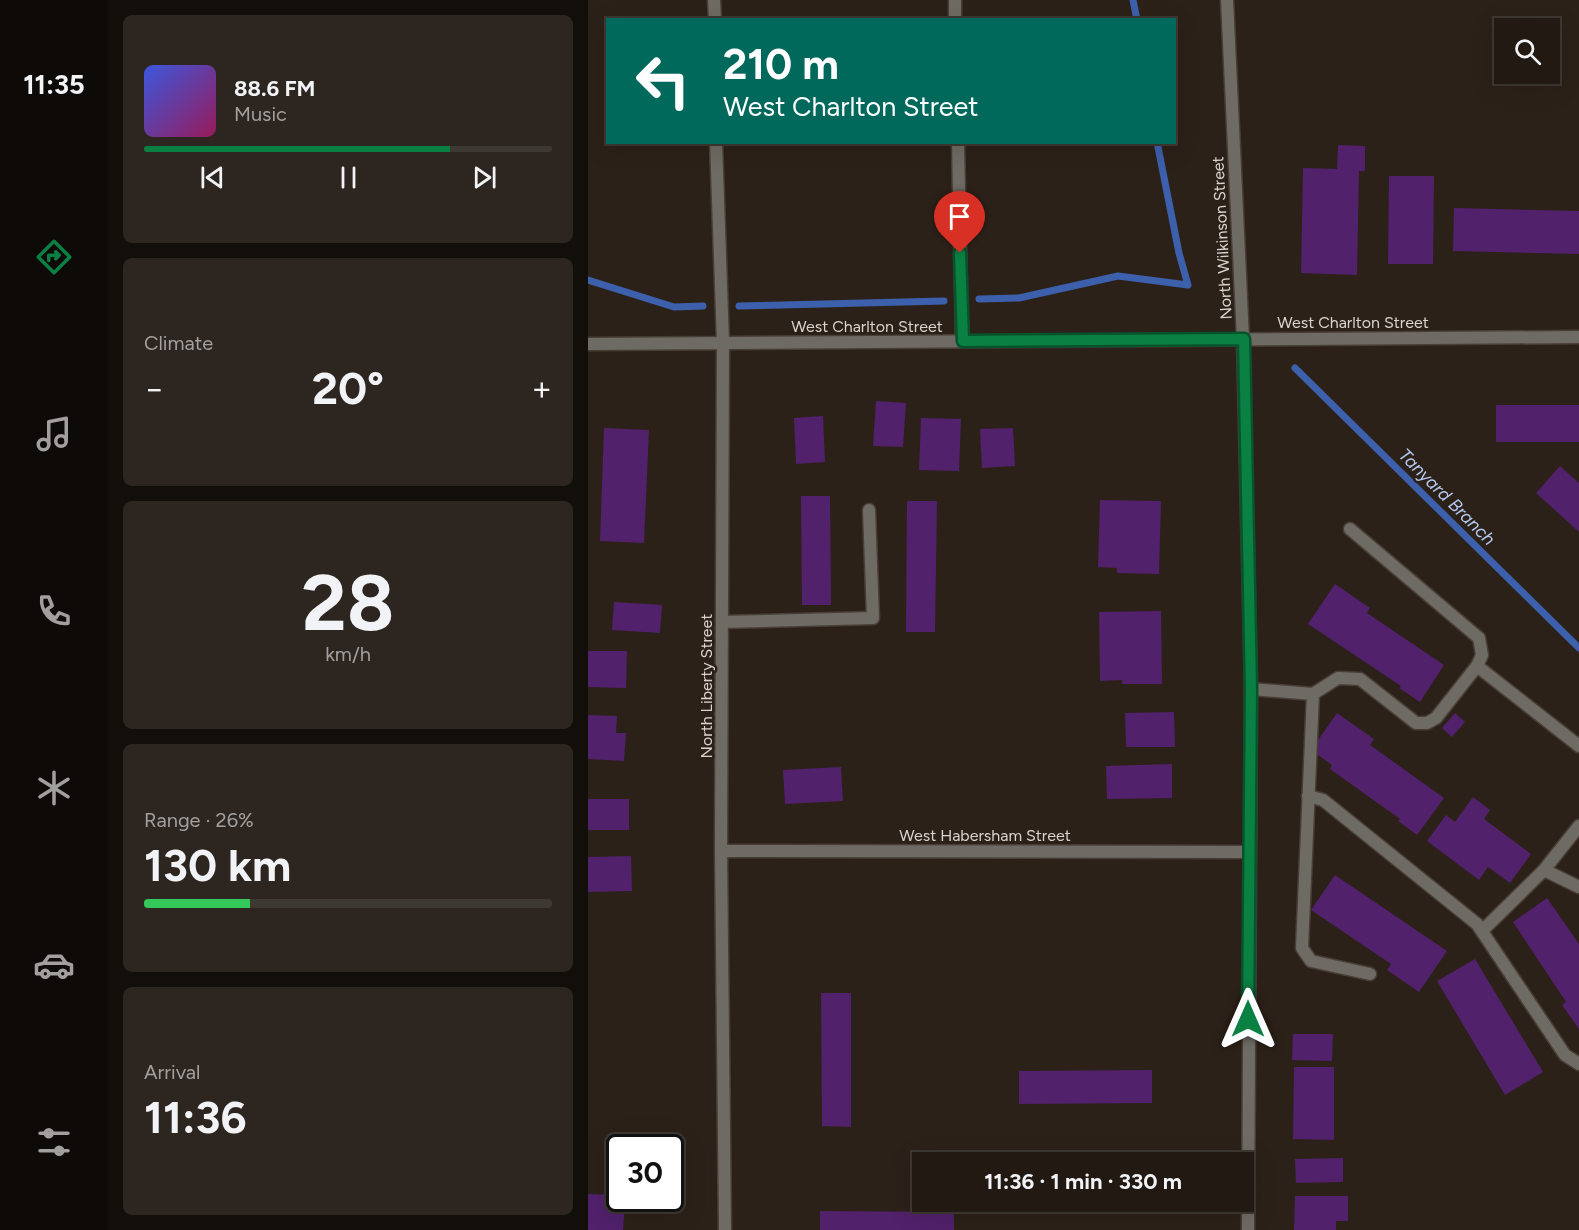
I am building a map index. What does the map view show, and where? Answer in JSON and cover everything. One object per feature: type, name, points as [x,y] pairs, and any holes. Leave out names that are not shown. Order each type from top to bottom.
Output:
[{"type":"street","points":[[714,0],[715,18]]},
{"type":"street","points":[[955,0],[955,18]]},
{"type":"street","name":"North Wilkinson Street","points":[[1227,0],[1244,339],[1251,689],[1248,1230]]},
{"type":"street","name":"North Liberty Street","points":[[716,144],[723,343],[722,852],[725,1230]]},
{"type":"street","points":[[958,144],[963,341]]},
{"type":"street","name":"West Charlton Street","points":[[588,344],[1579,337]]},
{"type":"street","points":[[722,622],[873,618],[869,510]]},
{"type":"street","points":[[1251,689],[1313,694],[1338,678],[1360,679],[1416,723],[1427,723],[1436,718],[1477,666],[1482,655],[1479,638],[1350,529]]},
{"type":"street","points":[[1477,666],[1579,746]]},
{"type":"street","points":[[1313,694],[1302,948],[1311,961],[1370,974]]},
{"type":"street","points":[[1308,796],[1323,800],[1477,924],[1565,1055],[1579,1064]]},
{"type":"street","points":[[1482,931],[1544,870],[1579,826]]},
{"type":"street","name":"West Habersham Street","points":[[722,852],[1249,852]]},
{"type":"street","points":[[1544,870],[1579,887]]},
{"type":"building","points":[[1338,145],[1365,146],[1365,171],[1359,171],[1357,275],[1301,273],[1303,168],[1337,169]]},
{"type":"building","points":[[1389,176],[1434,176],[1433,264],[1388,264]]},
{"type":"building","points":[[1454,208],[1579,211],[1579,254],[1453,251]]},
{"type":"building","points":[[876,401],[906,403],[903,447],[873,446]]},
{"type":"building","points":[[1496,405],[1579,405],[1579,442],[1496,442]]},
{"type":"building","points":[[823,416],[825,462],[796,464],[794,418]]},
{"type":"building","points":[[921,418],[961,419],[959,471],[919,470]]},
{"type":"building","points":[[604,428],[649,430],[644,543],[600,541]]},
{"type":"building","points":[[1013,428],[1015,466],[982,468],[980,429]]},
{"type":"building","points":[[1560,466],[1579,483],[1579,532],[1536,493]]},
{"type":"building","points":[[801,496],[830,496],[831,605],[802,605]]},
{"type":"building","points":[[1100,500],[1161,501],[1159,574],[1117,573],[1117,568],[1098,567]]},
{"type":"building","points":[[907,501],[937,501],[935,632],[906,632]]},
{"type":"building","points":[[1335,584],[1370,608],[1367,613],[1444,665],[1420,702],[1399,688],[1401,686],[1308,624]]},
{"type":"building","points":[[614,602],[662,605],[660,633],[612,630]]},
{"type":"building","points":[[1161,611],[1162,684],[1122,684],[1122,680],[1100,681],[1099,612]]},
{"type":"building","points":[[588,651],[627,651],[626,688],[588,687]]},
{"type":"building","points":[[1174,712],[1175,747],[1126,747],[1125,713]]},
{"type":"building","points":[[1337,713],[1374,739],[1370,745],[1444,798],[1417,835],[1398,821],[1400,819],[1330,769],[1332,765],[1311,750]]},
{"type":"building","points":[[1455,713],[1465,722],[1452,737],[1442,728]]},
{"type":"building","points":[[588,715],[617,716],[616,733],[626,733],[624,761],[588,759]]},
{"type":"building","points":[[1172,764],[1172,798],[1107,799],[1106,766]]},
{"type":"building","points":[[841,767],[843,801],[785,804],[783,770]]},
{"type":"building","points":[[1473,797],[1490,810],[1484,819],[1531,854],[1510,883],[1488,867],[1479,880],[1427,841],[1446,815],[1455,822]]},
{"type":"building","points":[[588,799],[629,799],[629,830],[588,830]]},
{"type":"building","points":[[631,856],[632,891],[588,892],[588,857]]},
{"type":"building","points":[[1335,875],[1447,951],[1419,992],[1387,970],[1391,964],[1311,910]]},
{"type":"building","points":[[1547,898],[1579,944],[1579,1029],[1562,1005],[1566,1002],[1513,922]]},
{"type":"building","points":[[1475,959],[1543,1072],[1505,1095],[1437,981]]},
{"type":"building","points":[[821,993],[851,993],[851,1127],[822,1126]]},
{"type":"building","points":[[1293,1034],[1333,1034],[1332,1061],[1292,1060]]},
{"type":"building","points":[[1294,1067],[1334,1067],[1334,1140],[1293,1139]]},
{"type":"building","points":[[1152,1070],[1152,1103],[1019,1104],[1019,1071]]},
{"type":"building","points":[[1343,1158],[1343,1182],[1296,1183],[1295,1159]]},
{"type":"building","points":[[588,1194],[606,1195],[606,1212],[624,1212],[623,1230],[588,1230]]},
{"type":"building","points":[[1295,1196],[1348,1196],[1348,1221],[1336,1221],[1336,1230],[1294,1230]]},
{"type":"building","points":[[820,1211],[954,1212],[954,1230],[820,1230]]},
{"type":"waterway","name":"Tanyard Branch","points":[[1133,0],[1137,18]]},
{"type":"waterway","points":[[979,299],[1019,298],[1118,276],[1188,285],[1179,253],[1157,144]]},
{"type":"waterway","points":[[588,280],[674,307],[703,306]]},
{"type":"waterway","points":[[739,306],[944,301]]},
{"type":"waterway","name":"Tanyard Branch","points":[[1295,368],[1579,648]]},
{"type":"route","points":[[960,253],[963,341],[1244,339],[1251,689],[1248,1019]]}]
